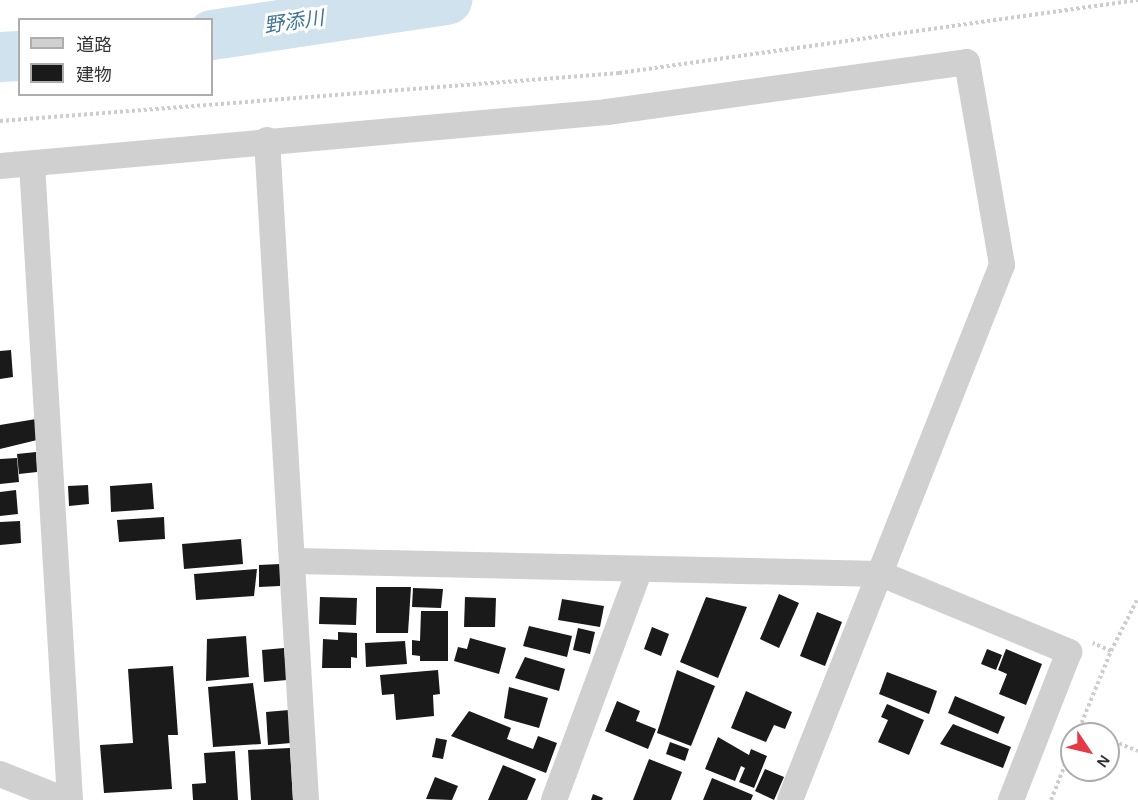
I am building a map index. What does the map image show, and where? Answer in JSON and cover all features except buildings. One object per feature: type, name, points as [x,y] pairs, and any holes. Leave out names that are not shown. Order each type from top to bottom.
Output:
[{"type":"street","points":[[0,166],[267,140],[607,112],[967,62],[1002,265],[790,800]]},
{"type":"street","points":[[267,140],[296,561],[306,800]]},
{"type":"street","points":[[32,164],[70,800]]},
{"type":"street","points":[[296,561],[639,572],[881,574],[1069,652],[1011,800]]},
{"type":"street","points":[[554,800],[639,572]]},
{"type":"street","points":[[0,774],[65,800]]},
{"type":"path","points":[[0,121],[619,74],[1138,0]]},
{"type":"path","points":[[1112,651],[1138,598]]},
{"type":"path","points":[[1120,744],[1138,751]]},
{"type":"path","points":[[1051,800],[1060,777]]},
{"type":"waterway","name":"野添川","points":[[213,35],[447,0]]},
{"type":"waterway","name":"野添川","points":[[0,57],[18,56]]}]
